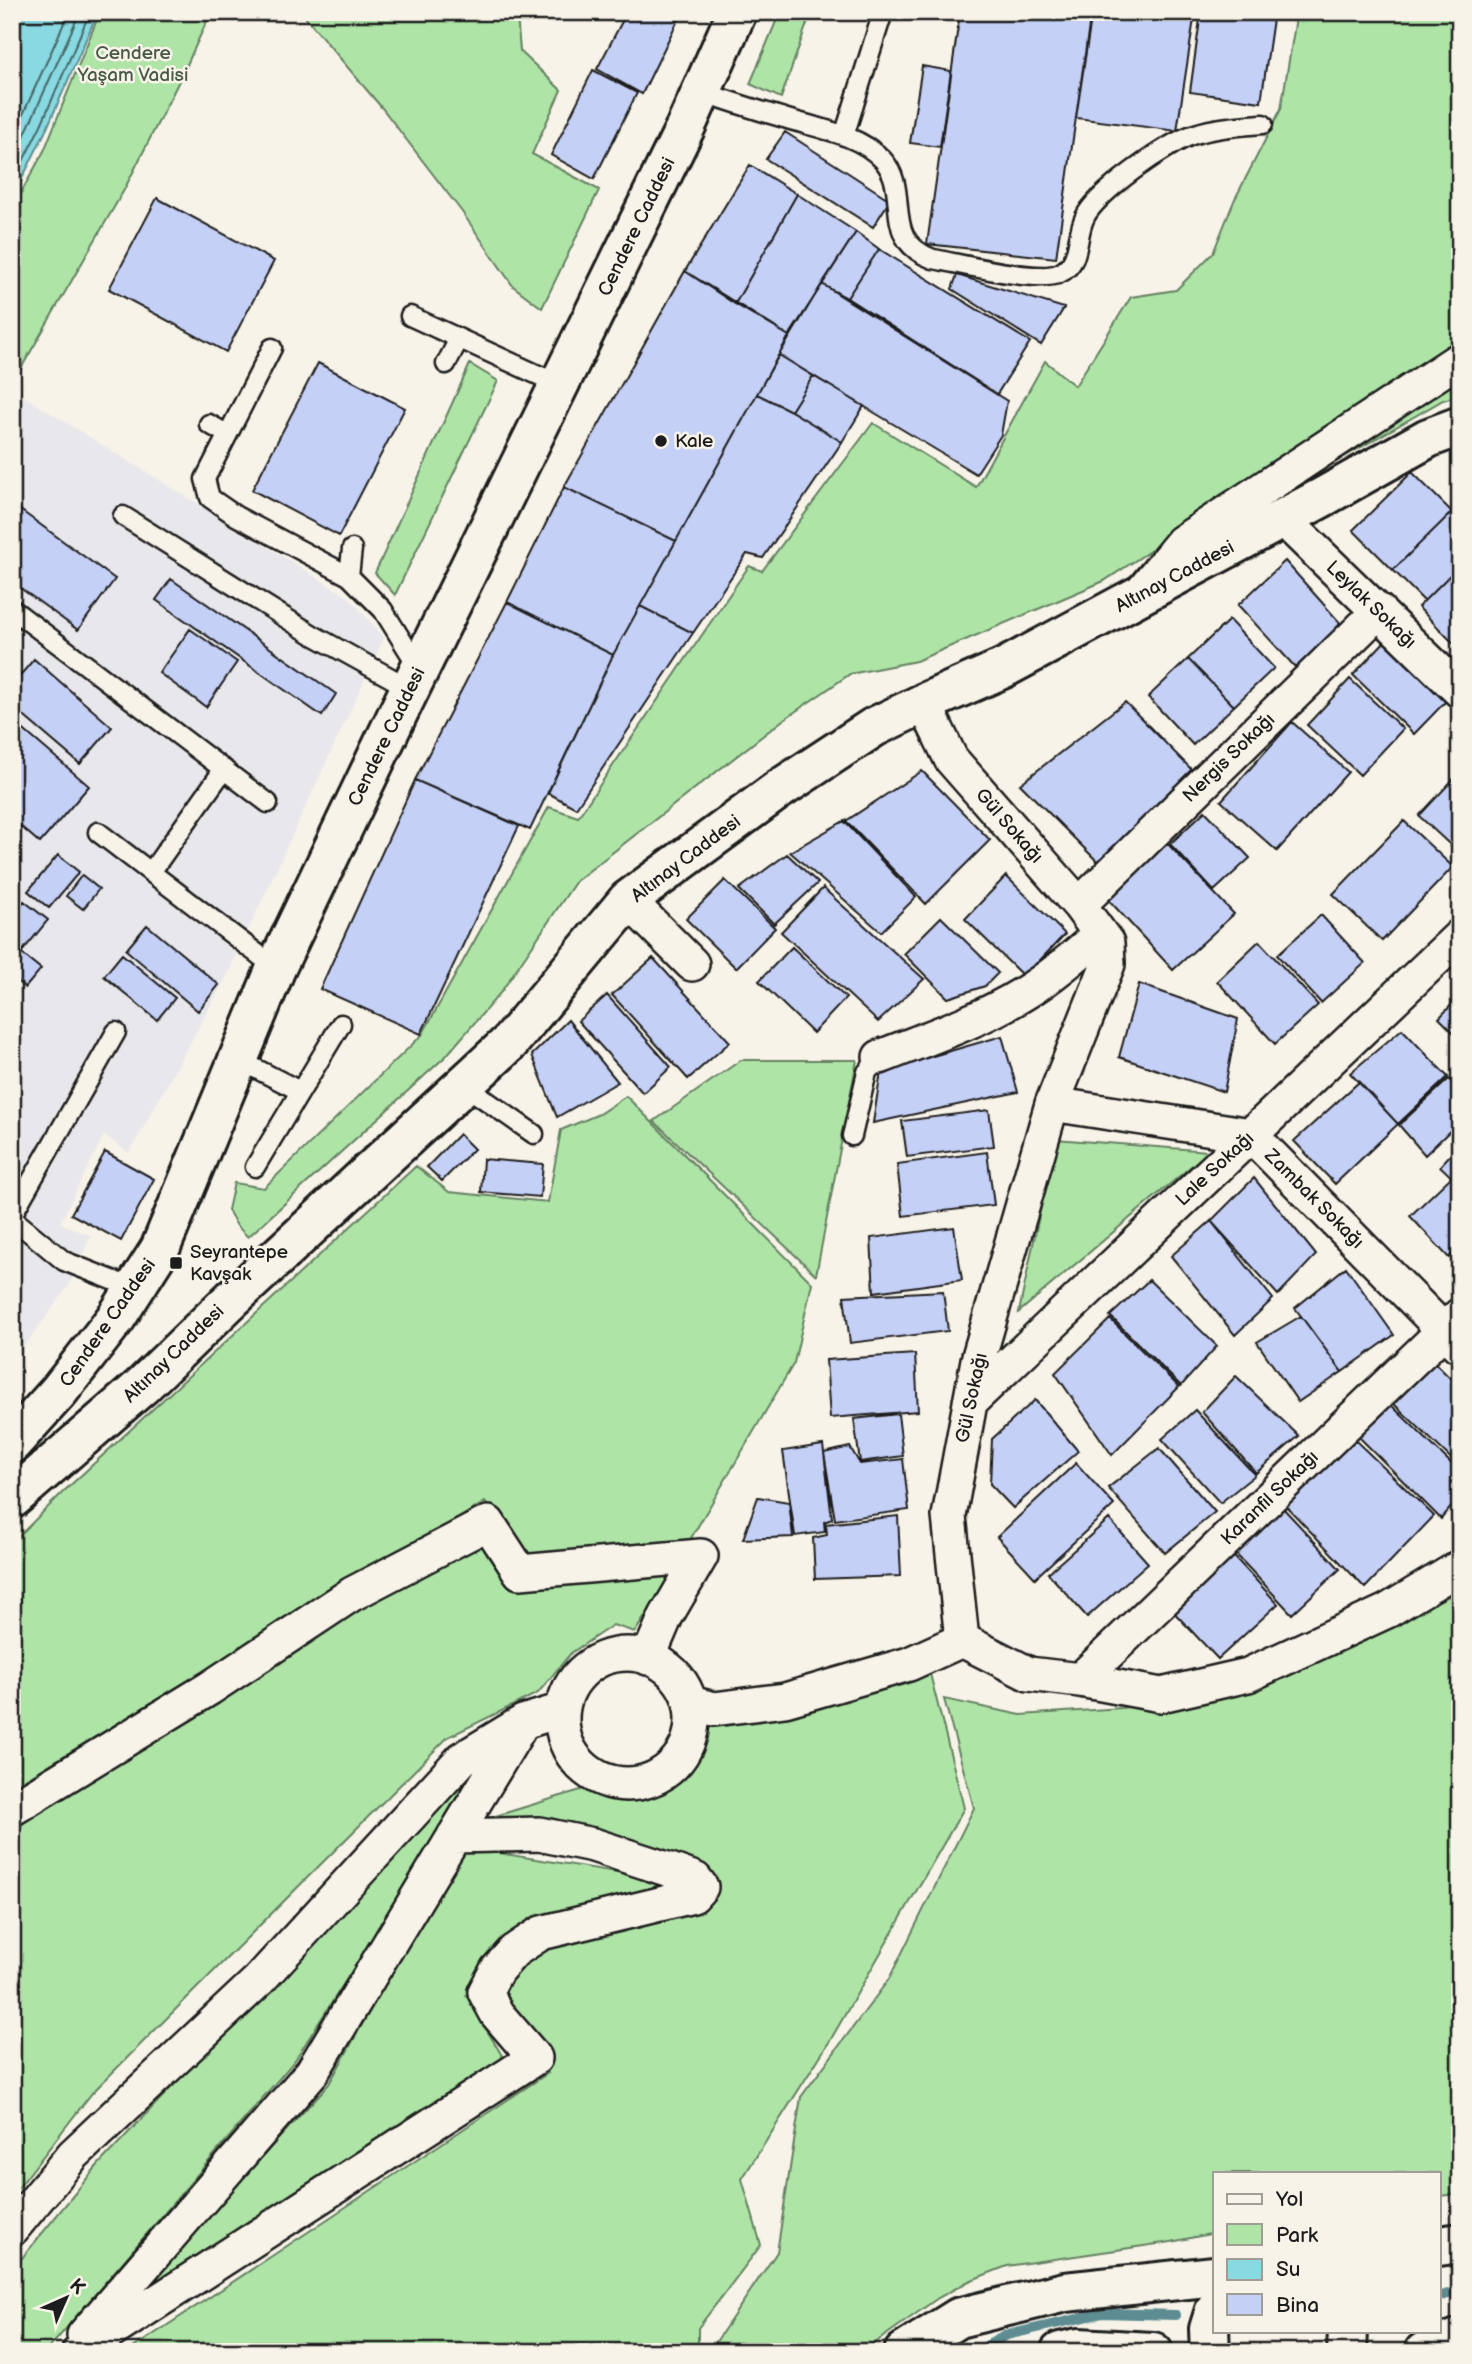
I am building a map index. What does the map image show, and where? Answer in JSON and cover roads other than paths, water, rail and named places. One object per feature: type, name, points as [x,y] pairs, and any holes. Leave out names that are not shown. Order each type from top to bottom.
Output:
[{"type":"main road","name":"Cendere Caddesi","points":[[12,1443],[59,1391],[125,1304],[160,1249],[276,968],[702,92],[737,12]]},
{"type":"main road","name":"Altınay Caddesi","points":[[12,1499],[141,1387],[232,1299],[509,1043],[628,900],[778,790],[874,727],[1004,668],[1428,438],[1460,426]]},
{"type":"main road","points":[[12,1402],[125,1304]]},
{"type":"main road","points":[[1440,2246],[1460,2244]]},
{"type":"main road","points":[[904,2352],[958,2318],[1065,2292],[1213,2276]]},
{"type":"main road","points":[[1210,2352],[1209,2329],[1213,2316]]},
{"type":"main road","points":[[1347,2352],[1348,2332]]},
{"type":"main road","points":[[1424,2352],[1460,2338]]},
{"type":"main road","points":[[1060,2352],[1078,2348],[1153,2352]]},
{"type":"street","points":[[1138,597],[1182,542],[1455,362]]},
{"type":"street","name":"Leylak Sokağı","points":[[1283,519],[1460,691]]},
{"type":"street","name":"Nergis Sokağı","points":[[1079,905],[1379,611]]},
{"type":"street","name":"Gül Sokağı","points":[[924,703],[951,759],[1079,905],[1107,943],[1108,964],[1052,1104],[978,1360],[948,1516],[962,1640]]},
{"type":"street","points":[[628,900],[692,964]]},
{"type":"street","points":[[880,1057],[958,1026],[1022,995],[1059,970],[1100,934]]},
{"type":"street","name":"Lale Sokağı","points":[[970,1402],[1460,936]]},
{"type":"street","name":"Zambak Sokağı","points":[[1052,1104],[1251,1135],[1455,1331]]},
{"type":"street","name":"Karanfil Sokağı","points":[[1080,1680],[1455,1331]]},
{"type":"street","points":[[12,1809],[209,1688],[352,1594],[488,1523],[520,1572],[701,1556],[666,1616],[648,1658]]},
{"type":"street","points":[[690,1703],[714,1709],[785,1700],[909,1664],[962,1640],[1029,1674],[1161,1695],[1248,1675],[1387,1611],[1460,1567]]},
{"type":"street","points":[[629,1654],[648,1658],[667,1668],[682,1684],[690,1703],[692,1724],[687,1744],[676,1762],[660,1776],[641,1784],[620,1785],[600,1779],[582,1768],[569,1751],[562,1731],[562,1710],[567,1692],[577,1676],[592,1664],[610,1656],[629,1654]]},
{"type":"street","points":[[12,2229],[73,2155],[259,1980],[462,1759],[523,1722],[562,1710]]},
{"type":"street","points":[[69,2352],[312,2072],[523,1722]]},
{"type":"street","points":[[79,2352],[536,2058],[497,2014],[485,1992],[497,1970],[514,1951],[541,1933],[693,1896],[701,1886],[695,1879],[593,1845],[539,1834],[454,1836]]},
{"type":"lane","points":[[844,136],[883,12]]},
{"type":"lane","points":[[702,92],[844,136],[870,149],[884,161],[893,178],[906,241],[919,253],[933,259],[1034,277],[1058,275],[1073,263],[1084,217],[1101,196],[1156,155],[1193,134],[1227,126],[1263,124]]},
{"type":"lane","points":[[410,316],[559,385]]},
{"type":"lane","points":[[446,364],[460,339]]},
{"type":"lane","points":[[272,348],[205,479],[210,498],[236,516],[349,576],[383,610],[415,679]]},
{"type":"lane","points":[[209,424],[227,434]]},
{"type":"lane","points":[[123,516],[313,635],[415,679]]},
{"type":"lane","points":[[349,576],[352,549]]},
{"type":"lane","points":[[12,609],[268,803]]},
{"type":"lane","points":[[151,872],[224,769]]},
{"type":"lane","points":[[98,832],[276,968]]},
{"type":"lane","points":[[255,1167],[341,1024]]},
{"type":"lane","points":[[116,1032],[12,1216],[64,1261],[125,1304]]},
{"type":"lane","points":[[852,1136],[867,1072],[880,1057]]},
{"type":"lane","points":[[239,1060],[300,1091]]},
{"type":"lane","points":[[464,1085],[534,1133]]},
{"type":"water","points":[[12,12],[98,12],[47,128],[12,199]]},
{"type":"waterway","points":[[1440,2297],[1460,2290]]},
{"type":"waterway","points":[[975,2352],[1007,2335],[1103,2313],[1176,2315]]},
{"type":"place","name":"Kale","points":[[661,441]]},
{"type":"place","name":"Seyrantepe Kavşak","points":[[176,1263]]},
{"type":"park label","name":"Cendere Yaşam Vadisi","points":[[133,64]]}]
